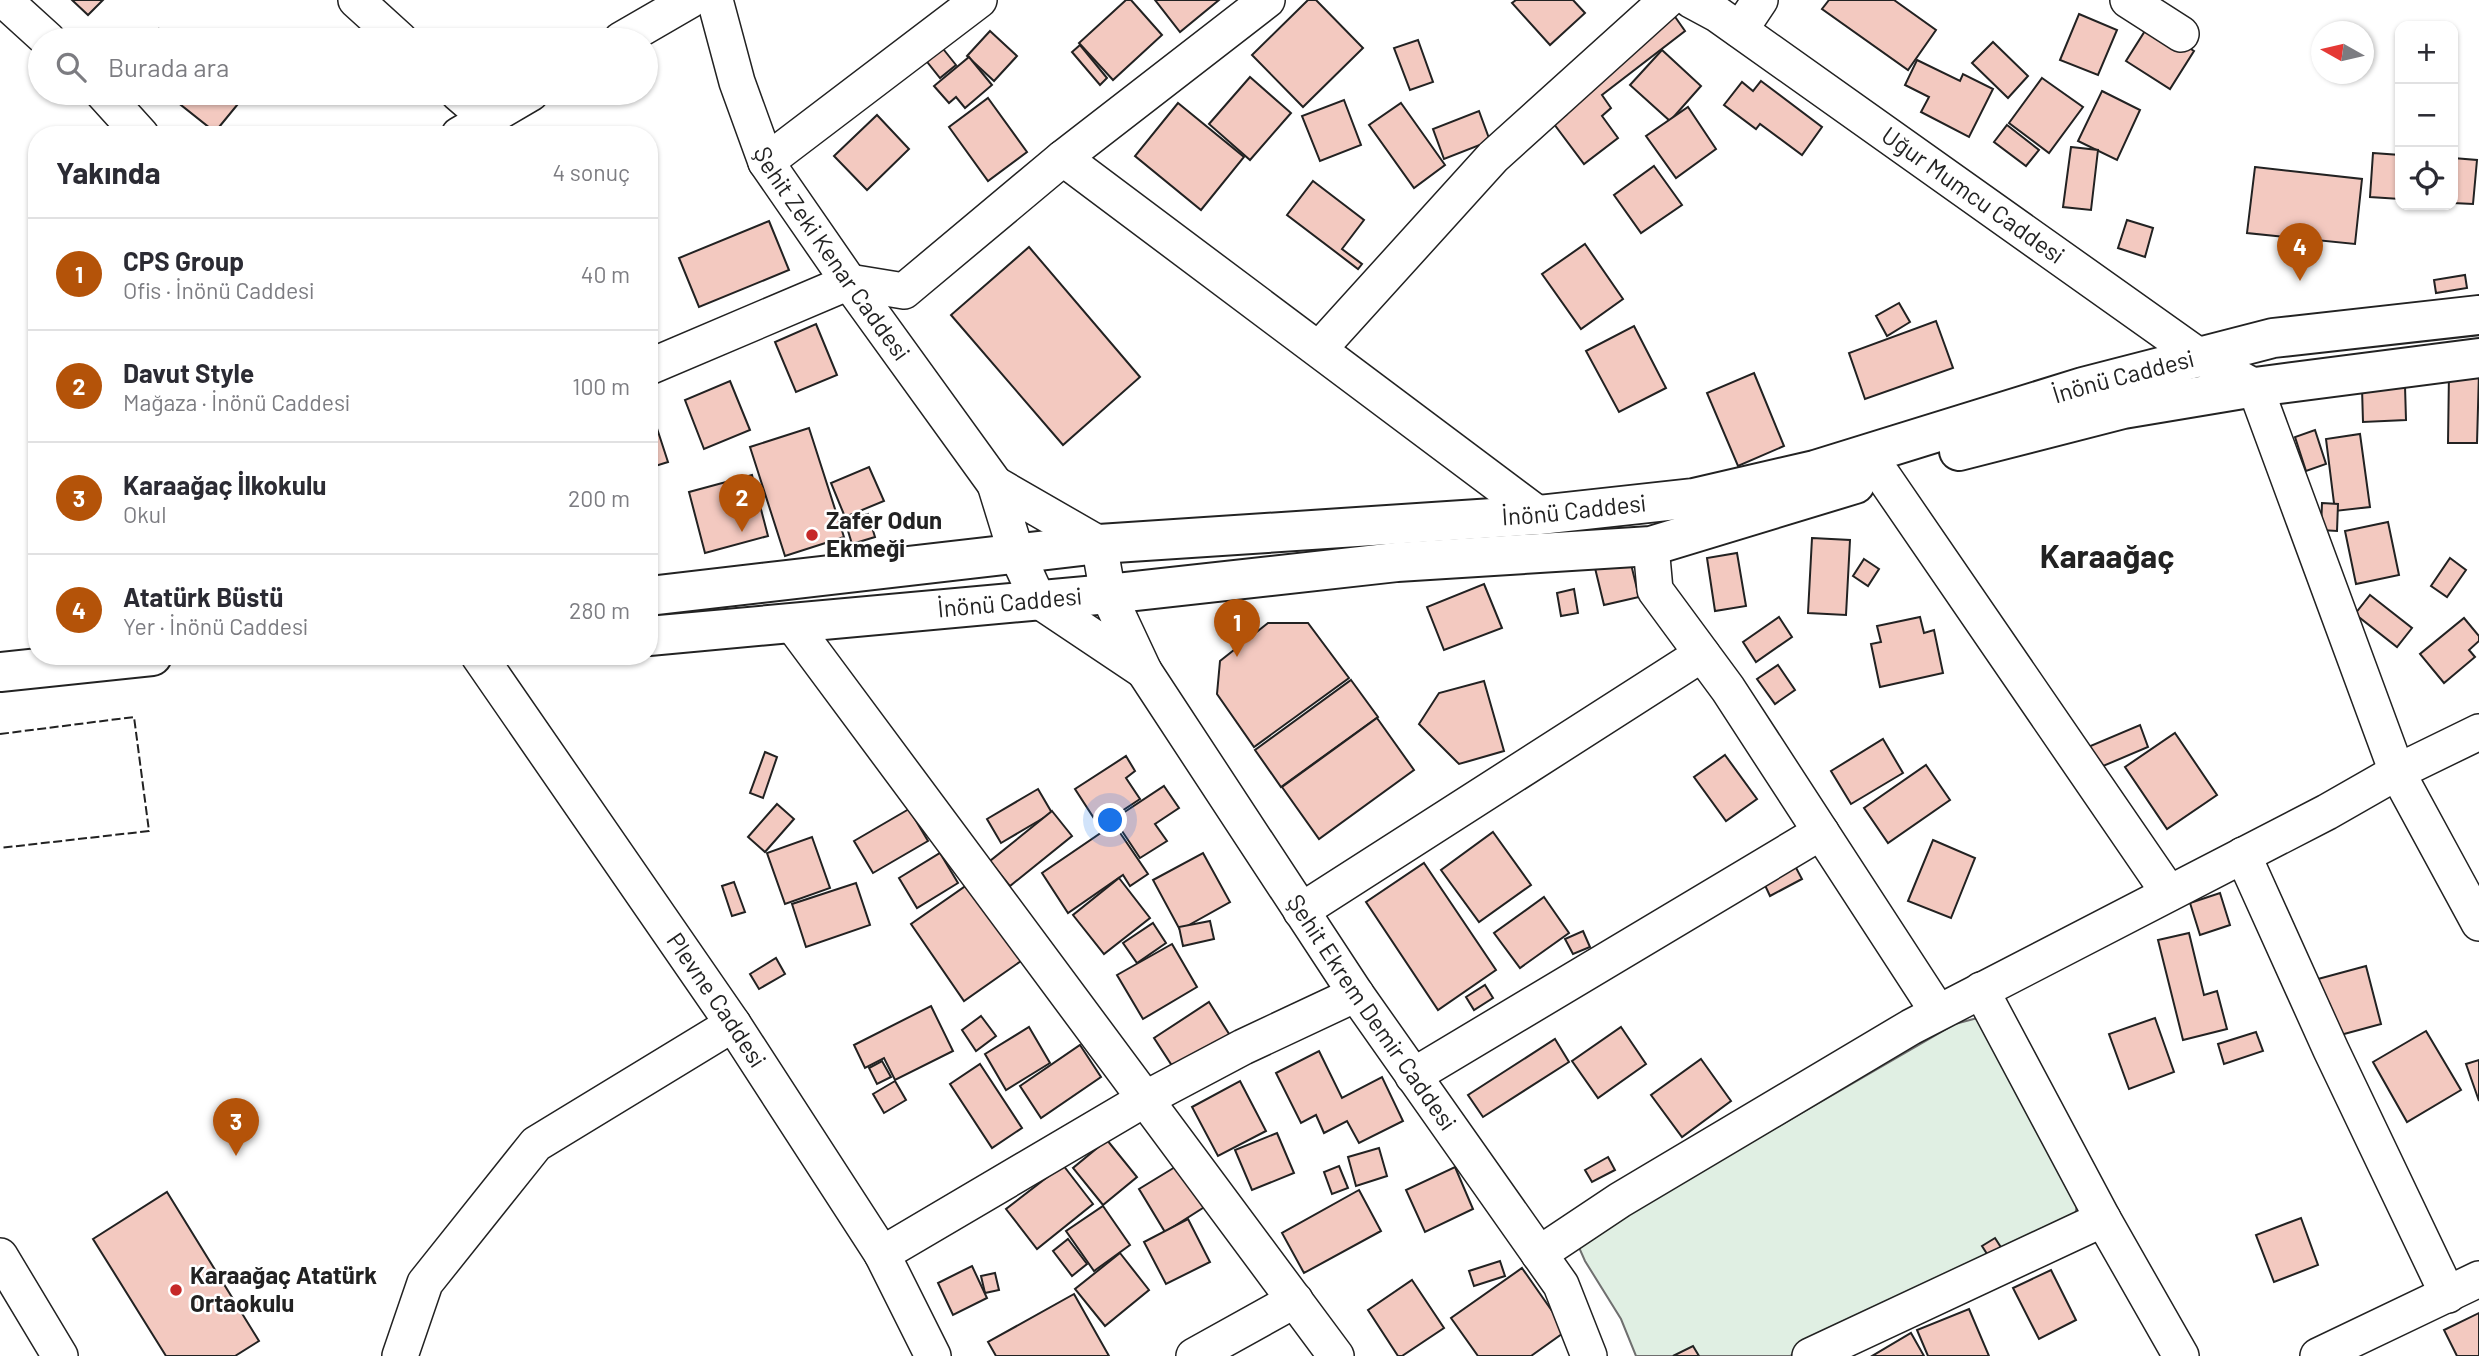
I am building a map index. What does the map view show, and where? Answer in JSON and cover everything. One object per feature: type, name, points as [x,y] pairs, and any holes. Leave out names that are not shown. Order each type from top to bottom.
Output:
[{"type":"main road","name":"İnönü Caddesi","points":[[658,595],[1099,544],[1539,515],[1694,498],[1815,470],[2084,387],[2273,338],[2479,315]]},
{"type":"main road","name":"İnönü Caddesi","points":[[658,635],[1108,594],[1398,562],[1651,546],[1948,454],[2123,409],[2255,387],[2479,358]]},
{"type":"main road","points":[[0,672],[66,665]]},
{"type":"street","points":[[4,0],[35,28]]},
{"type":"street","points":[[356,0],[387,28]]},
{"type":"street","points":[[642,28],[690,0]]},
{"type":"street","name":"Şehit Zeki Kenar Caddesi","points":[[715,0],[737,82],[766,162],[995,484]]},
{"type":"street","points":[[766,162],[979,0]]},
{"type":"street","points":[[658,363],[849,282],[904,291],[1063,158],[1267,0]]},
{"type":"street","points":[[1319,349],[1493,157],[1667,0]]},
{"type":"street","name":"Uğur Mumcu Caddesi","points":[[1691,0],[1740,30],[2200,357],[2255,387]]},
{"type":"street","points":[[1740,30],[1760,0]]},
{"type":"street","points":[[2128,0],[2180,34]]},
{"type":"street","points":[[114,105],[133,126]]},
{"type":"street","points":[[463,105],[473,126]]},
{"type":"street","points":[[475,126],[511,105]]},
{"type":"street","points":[[1063,158],[1539,515]]},
{"type":"street","points":[[2255,387],[2397,772],[2479,923]]},
{"type":"street","points":[[1882,475],[2169,893]]},
{"type":"street","points":[[995,484],[1099,544],[1108,594],[1144,671]]},
{"type":"street","points":[[995,484],[1016,552],[1038,600],[1144,671]]},
{"type":"street","points":[[1651,546],[1655,590],[1728,689],[1938,1012]]},
{"type":"street","points":[[793,625],[1336,1356]]},
{"type":"street","points":[[1301,911],[1702,654]]},
{"type":"street","name":"Plevne Caddesi","points":[[485,665],[733,1024],[882,1254],[928,1354]]},
{"type":"street","name":"Şehit Ekrem Demir Caddesi","points":[[1144,671],[1356,994],[1561,1285],[1589,1356]]},
{"type":"street","points":[[1539,1254],[1619,1200],[1938,1012],[2327,812],[2397,772],[2479,732]]},
{"type":"street","points":[[1413,1076],[1821,832]]},
{"type":"street","points":[[2243,855],[2331,1050],[2448,1295]]},
{"type":"street","points":[[1981,990],[2103,1219],[2180,1356]]},
{"type":"street","points":[[882,1254],[1145,1099],[1243,1047],[1356,994]]},
{"type":"street","points":[[400,1356],[425,1283],[536,1144],[733,1024]]},
{"type":"street","points":[[1810,1356],[2103,1219]]},
{"type":"street","points":[[0,1256],[60,1356]]},
{"type":"street","points":[[2318,1356],[2479,1279]]},
{"type":"street","points":[[1194,1356],[1295,1300]]},
{"type":"green space","points":[[1981,1017],[2078,1197],[2075,1218],[1790,1356],[1636,1356],[1621,1319],[1577,1243],[1955,1024]]},
{"type":"building","points":[[72,0],[103,0],[88,15]]},
{"type":"building","points":[[1126,0],[1131,0],[1162,35],[1113,80],[1079,43]]},
{"type":"building","points":[[1155,0],[1219,0],[1180,32]]},
{"type":"building","points":[[1308,0],[1316,0],[1363,48],[1303,107],[1252,55]]},
{"type":"building","points":[[1516,0],[1573,0],[1585,13],[1550,45],[1512,3]]},
{"type":"building","points":[[1829,0],[1894,0],[1936,30],[1908,70],[1822,9]]},
{"type":"building","points":[[1671,11],[1685,31],[1602,95],[1611,108],[1602,116],[1618,138],[1584,164],[1554,124],[1566,115],[1555,100]]},
{"type":"building","points":[[2079,14],[2117,30],[2098,75],[2060,60]]},
{"type":"building","points":[[2150,23],[2194,51],[2170,89],[2126,61]]},
{"type":"building","points":[[990,31],[1017,56],[994,81],[967,56]]},
{"type":"building","points":[[1418,40],[1433,82],[1410,90],[1394,48]]},
{"type":"building","points":[[1993,42],[2028,76],[2008,98],[1972,63]]},
{"type":"building","points":[[940,45],[956,65],[940,78],[924,58]]},
{"type":"building","points":[[1080,45],[1107,78],[1100,85],[1072,52]]},
{"type":"building","points":[[1662,50],[1701,86],[1670,121],[1630,85]]},
{"type":"building","points":[[969,57],[992,85],[965,108],[956,97],[949,103],[934,86]]},
{"type":"building","points":[[1917,60],[1960,81],[1963,74],[1993,89],[1969,137],[1921,112],[1929,97],[1905,85]]},
{"type":"building","points":[[1250,77],[1291,113],[1250,160],[1209,124]]},
{"type":"building","points":[[2042,78],[2083,107],[2049,153],[2009,123]]},
{"type":"building","points":[[1761,81],[1822,127],[1802,155],[1760,124],[1756,129],[1724,105],[1742,82],[1753,91]]},
{"type":"building","points":[[2102,91],[2140,110],[2117,160],[2078,141]]},
{"type":"building","points":[[988,98],[1027,152],[988,181],[949,127]]},
{"type":"building","points":[[1344,100],[1361,145],[1320,161],[1302,116]]},
{"type":"building","points":[[1178,103],[1244,157],[1201,210],[1135,156]]},
{"type":"building","points":[[1401,103],[1445,165],[1414,188],[1369,125]]},
{"type":"building","points":[[181,105],[237,105],[220,126],[207,126]]},
{"type":"building","points":[[1688,107],[1716,149],[1676,178],[1646,136]]},
{"type":"building","points":[[1479,111],[1490,141],[1444,159],[1433,129]]},
{"type":"building","points":[[877,115],[909,149],[867,190],[834,156]]},
{"type":"building","points":[[2007,125],[2039,150],[2026,166],[1994,142]]},
{"type":"building","points":[[2071,147],[2098,150],[2091,210],[2063,207]]},
{"type":"building","points":[[2373,153],[2395,155],[2395,199],[2370,197]]},
{"type":"building","points":[[2458,158],[2477,160],[2473,204],[2458,203]]},
{"type":"building","points":[[1654,166],[1682,205],[1641,233],[1614,195]]},
{"type":"building","points":[[2255,167],[2362,179],[2355,244],[2247,233]]},
{"type":"building","points":[[1313,181],[1364,220],[1342,249],[1362,264],[1358,269],[1287,215]]},
{"type":"building","points":[[2127,220],[2153,228],[2145,257],[2118,248]]},
{"type":"building","points":[[769,221],[789,270],[699,307],[679,258]]},
{"type":"building","points":[[1585,244],[1623,299],[1581,329],[1542,274]]},
{"type":"building","points":[[1029,247],[1140,377],[1063,445],[951,315]]},
{"type":"building","points":[[2465,275],[2467,288],[2436,293],[2434,280]]},
{"type":"building","points":[[1899,303],[1910,322],[1887,336],[1876,316]]},
{"type":"building","points":[[1936,321],[1953,368],[1865,399],[1849,353]]},
{"type":"building","points":[[816,324],[837,375],[796,392],[775,342]]},
{"type":"building","points":[[1634,326],[1666,388],[1619,412],[1586,351]]},
{"type":"building","points":[[2449,372],[2479,372],[2477,443],[2448,443]]},
{"type":"building","points":[[1754,373],[1784,446],[1738,466],[1707,393]]},
{"type":"building","points":[[730,381],[750,430],[704,449],[685,400]]},
{"type":"building","points":[[2405,386],[2406,420],[2363,422],[2362,388]]},
{"type":"building","points":[[809,428],[844,537],[785,556],[750,447]]},
{"type":"building","points":[[2315,430],[2326,464],[2306,471],[2295,437]]},
{"type":"building","points":[[658,431],[668,462],[658,465]]},
{"type":"building","points":[[2360,434],[2370,507],[2335,511],[2326,439]]},
{"type":"building","points":[[869,467],[884,501],[845,517],[831,483]]},
{"type":"building","points":[[752,475],[768,536],[705,553],[689,492]]},
{"type":"building","points":[[2322,503],[2338,504],[2337,531],[2321,530]]},
{"type":"building","points":[[868,514],[875,537],[852,544],[845,521]]},
{"type":"building","points":[[2388,522],[2399,575],[2356,584],[2345,531]]},
{"type":"building","points":[[1812,538],[1850,540],[1846,615],[1808,613]]},
{"type":"building","points":[[1737,553],[1746,606],[1715,611],[1707,558]]},
{"type":"building","points":[[2450,558],[2466,570],[2447,597],[2431,586]]},
{"type":"building","points":[[1864,559],[1879,569],[1868,586],[1853,576]]},
{"type":"building","points":[[1630,560],[1639,597],[1604,605],[1595,568]]},
{"type":"building","points":[[1484,584],[1502,628],[1444,650],[1427,607]]},
{"type":"building","points":[[1574,589],[1578,613],[1561,616],[1557,593]]},
{"type":"building","points":[[2370,595],[2412,628],[2397,647],[2355,614]]},
{"type":"building","points":[[1779,617],[1792,637],[1756,662],[1743,642]]},
{"type":"building","points":[[1920,617],[1924,633],[1934,630],[1943,673],[1880,687],[1871,644],[1881,642],[1877,626]]},
{"type":"building","points":[[2464,618],[2479,636],[2479,641],[2469,650],[2475,657],[2444,683],[2420,654]]},
{"type":"building","points":[[1268,623],[1308,623],[1349,678],[1254,747],[1217,694],[1220,661]]},
{"type":"building","points":[[1778,665],[1795,690],[1775,704],[1757,679]]},
{"type":"building","points":[[1351,680],[1378,717],[1281,787],[1255,750]]},
{"type":"building","points":[[1484,681],[1504,751],[1459,764],[1419,724],[1439,693]]},
{"type":"building","points":[[1377,718],[1414,770],[1319,839],[1282,787]]},
{"type":"building","points":[[2140,725],[2148,747],[2096,769],[2088,747]]},
{"type":"building","points":[[2175,733],[2217,795],[2167,829],[2125,767]]},
{"type":"building","points":[[1883,739],[1903,773],[1851,804],[1831,771]]},
{"type":"building","points":[[765,752],[777,757],[763,798],[750,793]]},
{"type":"building","points":[[1725,755],[1757,799],[1726,821],[1694,777]]},
{"type":"building","points":[[1126,756],[1135,771],[1126,778],[1140,799],[1099,826],[1075,789]]},
{"type":"building","points":[[1926,765],[1950,800],[1888,843],[1864,808]]},
{"type":"building","points":[[1164,786],[1179,808],[1155,824],[1167,841],[1140,858],[1114,819]]},
{"type":"building","points":[[1038,789],[1052,813],[1001,843],[987,819]]},
{"type":"building","points":[[777,804],[794,819],[765,852],[748,837]]},
{"type":"building","points":[[909,809],[928,841],[873,873],[854,841]]},
{"type":"building","points":[[1052,811],[1072,836],[1010,886],[990,861]]},
{"type":"building","points":[[1114,824],[1148,874],[1130,886],[1123,875],[1068,913],[1042,873]]},
{"type":"building","points":[[1493,832],[1531,885],[1479,922],[1441,870]]},
{"type":"building","points":[[812,837],[830,888],[785,904],[767,853]]},
{"type":"building","points":[[1933,840],[1975,858],[1951,918],[1908,901]]},
{"type":"building","points":[[940,853],[958,883],[917,908],[899,878]]},
{"type":"building","points":[[1203,853],[1230,902],[1180,930],[1153,880]]},
{"type":"building","points":[[1424,863],[1496,970],[1438,1010],[1366,902]]},
{"type":"building","points":[[1794,864],[1802,879],[1770,896],[1763,881]]},
{"type":"building","points":[[1119,878],[1150,918],[1104,954],[1073,915]]},
{"type":"building","points":[[734,882],[745,912],[732,916],[722,886]]},
{"type":"building","points":[[856,883],[870,925],[806,947],[792,904]]},
{"type":"building","points":[[967,885],[1021,961],[964,1001],[911,924]]},
{"type":"building","points":[[2220,893],[2230,925],[2200,935],[2190,903]]},
{"type":"building","points":[[1544,897],[1569,933],[1520,968],[1494,933]]},
{"type":"building","points":[[1210,921],[1214,939],[1183,946],[1179,927]]},
{"type":"building","points":[[1153,923],[1166,943],[1137,963],[1123,943]]},
{"type":"building","points":[[1583,931],[1590,947],[1573,954],[1565,939]]},
{"type":"building","points":[[2189,933],[2204,995],[2217,991],[2227,1029],[2183,1040],[2158,940]]},
{"type":"building","points":[[1172,944],[1197,987],[1143,1019],[1117,975]]},
{"type":"building","points":[[776,958],[785,974],[759,989],[750,974]]},
{"type":"building","points":[[2366,966],[2381,1024],[2333,1037],[2318,979]]},
{"type":"building","points":[[1485,985],[1493,998],[1474,1010],[1466,997]]},
{"type":"building","points":[[1209,1002],[1236,1045],[1182,1081],[1154,1038]]},
{"type":"building","points":[[931,1006],[953,1051],[895,1080],[884,1058],[865,1068],[854,1045]]},
{"type":"building","points":[[981,1016],[996,1036],[976,1051],[962,1030]]},
{"type":"building","points":[[2155,1018],[2174,1072],[2129,1089],[2109,1034]]},
{"type":"building","points":[[1029,1027],[1050,1063],[1006,1090],[985,1054]]},
{"type":"building","points":[[1621,1027],[1646,1064],[1598,1098],[1572,1061]]},
{"type":"building","points":[[2426,1031],[2461,1090],[2407,1122],[2373,1062]]},
{"type":"building","points":[[2256,1032],[2263,1051],[2224,1064],[2218,1044]]},
{"type":"building","points":[[1555,1039],[1569,1062],[1483,1117],[1468,1095]]},
{"type":"building","points":[[1080,1045],[1101,1077],[1041,1118],[1020,1086]]},
{"type":"building","points":[[1319,1051],[1342,1098],[1382,1077],[1403,1121],[1359,1143],[1347,1121],[1324,1133],[1316,1115],[1301,1123],[1276,1073]]},
{"type":"building","points":[[1701,1059],[1731,1101],[1682,1137],[1651,1095]]},
{"type":"building","points":[[2479,1060],[2479,1101],[2466,1064]]},
{"type":"building","points":[[882,1061],[891,1077],[877,1084],[869,1068]]},
{"type":"building","points":[[980,1064],[1022,1128],[992,1148],[950,1084]]},
{"type":"building","points":[[895,1081],[906,1100],[884,1113],[873,1094]]},
{"type":"building","points":[[1240,1081],[1266,1131],[1218,1156],[1192,1107]]},
{"type":"building","points":[[1277,1133],[1294,1173],[1252,1190],[1235,1150]]},
{"type":"building","points":[[1107,1140],[1137,1177],[1103,1205],[1073,1168]]},
{"type":"building","points":[[1379,1148],[1387,1176],[1356,1186],[1348,1157]]},
{"type":"building","points":[[1608,1157],[1615,1170],[1592,1182],[1585,1170]]},
{"type":"building","points":[[1180,1164],[1206,1206],[1165,1232],[1139,1189]]},
{"type":"building","points":[[1063,1165],[1093,1204],[1037,1249],[1006,1209]]},
{"type":"building","points":[[1339,1166],[1348,1188],[1332,1194],[1324,1172]]},
{"type":"building","points":[[1455,1167],[1473,1209],[1425,1232],[1406,1190]]},
{"type":"building","points":[[1359,1190],[1381,1231],[1304,1273],[1282,1233]]},
{"type":"building","name":"Karaağaç Atatürk Ortaokulu","points":[[167,1192],[259,1341],[235,1356],[166,1356],[93,1239]]},
{"type":"building","points":[[1103,1206],[1130,1245],[1094,1271],[1066,1231]]},
{"type":"building","points":[[2301,1218],[2318,1265],[2274,1282],[2256,1235]]},
{"type":"building","points":[[1188,1219],[1210,1262],[1166,1284],[1144,1242]]},
{"type":"building","points":[[1995,1238],[2002,1249],[1989,1257],[1982,1246]]},
{"type":"building","points":[[1068,1239],[1087,1264],[1072,1276],[1053,1251]]},
{"type":"building","points":[[1120,1253],[1149,1290],[1105,1326],[1075,1289]]},
{"type":"building","points":[[1500,1261],[1505,1276],[1474,1286],[1469,1271]]},
{"type":"building","points":[[972,1266],[987,1298],[953,1315],[938,1283]]},
{"type":"building","points":[[1522,1268],[1566,1331],[1531,1356],[1478,1356],[1451,1318]]},
{"type":"building","points":[[2051,1270],[2076,1320],[2039,1339],[2013,1288]]},
{"type":"building","points":[[995,1273],[999,1290],[985,1293],[981,1276]]},
{"type":"building","points":[[1412,1280],[1444,1328],[1398,1356],[1368,1310]]},
{"type":"building","points":[[1074,1294],[1109,1356],[996,1356],[988,1342]]},
{"type":"building","points":[[1969,1309],[1989,1356],[1928,1356],[1917,1330]]},
{"type":"building","points":[[2479,1313],[2479,1356],[2457,1356],[2444,1330]]},
{"type":"building","points":[[1911,1333],[1924,1356],[1872,1356]]},
{"type":"building","points":[[1693,1346],[1699,1356],[1673,1356]]},
{"type":"fence","points":[[0,734],[134,717],[149,831],[0,848]]},
{"type":"place","name":"Atatürk Büstü","points":[[2300,281]]},
{"type":"place","name":"Davut Style","points":[[742,532]]},
{"type":"place","name":"Zafer Odun Ekmeği","points":[[812,535]]},
{"type":"place","name":"CPS Group","points":[[1237,657]]},
{"type":"place","name":"Karaağaç İlkokulu","points":[[236,1156]]},
{"type":"place","name":"Karaağaç Atatürk Ortaokulu","points":[[176,1290]]},
{"type":"district","name":"Karaağaç","points":[[2107,557]]}]
